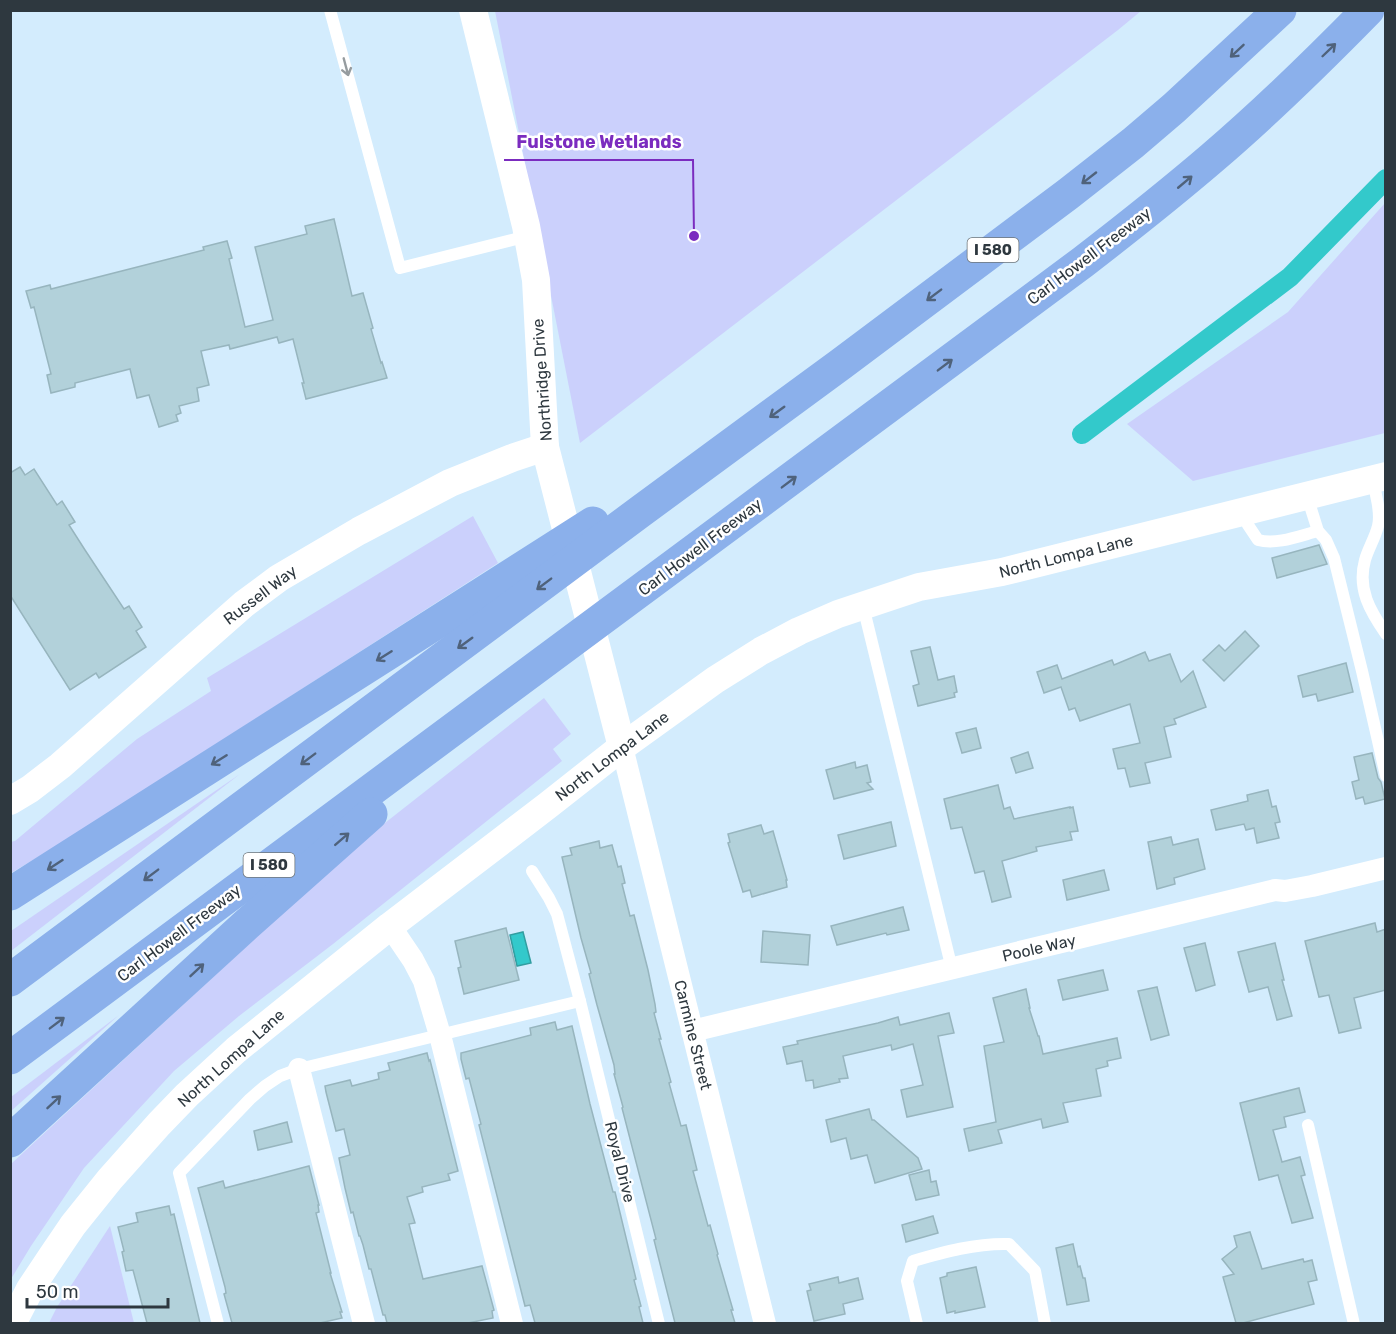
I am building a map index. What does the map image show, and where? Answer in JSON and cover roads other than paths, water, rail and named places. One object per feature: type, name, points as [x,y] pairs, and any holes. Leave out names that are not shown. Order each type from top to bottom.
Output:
[{"type":"highway","name":"I 580","points":[[508,594],[639,503],[694,473],[1095,174],[1174,108],[1280,10]]},
{"type":"highway","name":"Carl Howell Freeway","points":[[10,1058],[1083,262],[1236,138],[1368,10]]},
{"type":"highway","points":[[10,894],[508,594]]},
{"type":"highway","points":[[10,980],[508,594]]},
{"type":"highway","points":[[10,1142],[247,924],[530,674]]},
{"type":"street","name":"Northridge Drive","points":[[473,10],[528,236],[536,280],[545,447],[622,747]]},
{"type":"street","name":"Russell Way","points":[[10,801],[60,766],[244,604],[279,578],[358,531],[450,483],[545,447]]},
{"type":"street","name":"North Lompa Lane","points":[[12,1323],[30,1289],[73,1226],[110,1179],[187,1095],[236,1050],[390,926],[622,747],[715,680],[761,651],[799,631],[863,605],[919,587],[1002,572],[1379,478]]},
{"type":"street","name":"Carmine Street","points":[[622,747],[765,1323]]},
{"type":"street","name":"Poole Way","points":[[692,1031],[1275,890],[1285,891],[1312,886],[1386,868]]},
{"type":"street","points":[[390,926],[424,981],[440,1035],[512,1323]]},
{"type":"street","points":[[299,1069],[364,1323]]},
{"type":"lane","points":[[330,10],[400,268],[528,236]]},
{"type":"lane","points":[[1379,478],[1376,493],[1379,524],[1365,561],[1362,580],[1366,603],[1386,634]]},
{"type":"lane","points":[[1307,496],[1318,531],[1326,540],[1334,558],[1386,776]]},
{"type":"lane","points":[[1243,512],[1258,540],[1264,542],[1280,541],[1318,531]]},
{"type":"lane","points":[[863,605],[952,969]]},
{"type":"lane","name":"Royal Drive","points":[[532,871],[557,915],[659,1323]]},
{"type":"lane","points":[[218,1323],[179,1173],[258,1093],[280,1077],[299,1069],[580,1001]]},
{"type":"lane","points":[[1308,1125],[1354,1323]]},
{"type":"lane","points":[[917,1323],[907,1281],[913,1261],[945,1252],[992,1244],[1009,1244],[1035,1271],[1045,1323]]},
{"type":"waterway","points":[[1082,434],[1290,277],[1386,179]]},
{"type":"place","name":"Fulstone Wetlands","points":[[694,236]]}]
